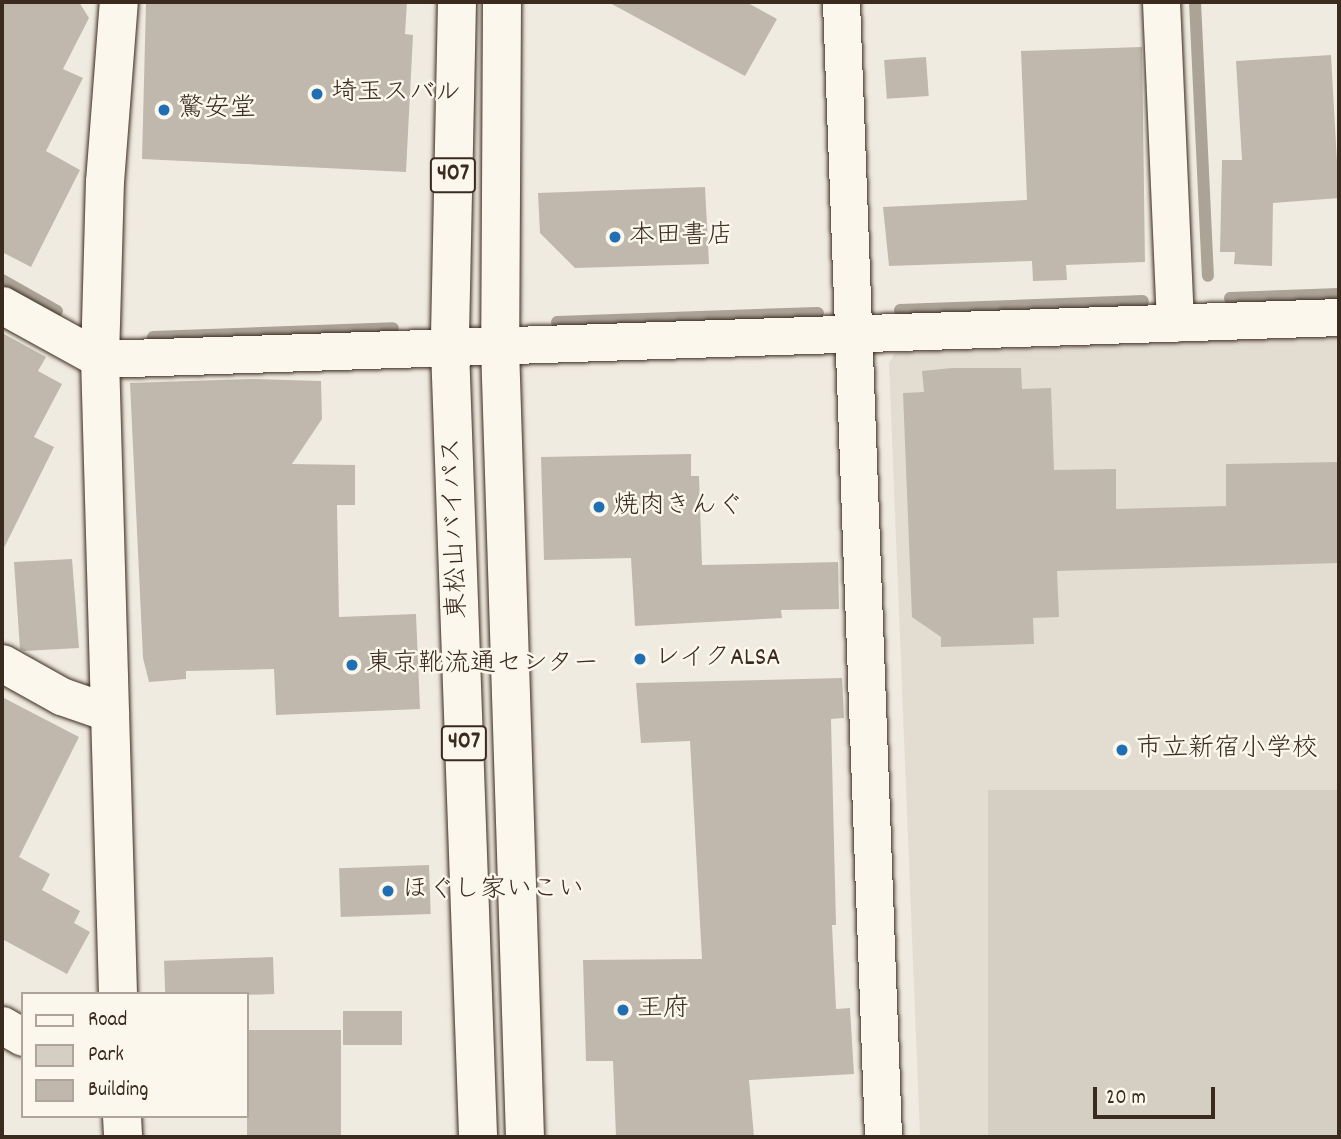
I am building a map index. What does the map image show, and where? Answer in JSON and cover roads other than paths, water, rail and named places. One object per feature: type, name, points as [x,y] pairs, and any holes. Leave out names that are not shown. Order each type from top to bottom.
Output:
[{"type":"main road","name":"東松山バイパス","points":[[457,2],[450,349],[478,1137]]},
{"type":"main road","name":"東松山バイパス","points":[[502,2],[500,347],[525,1137]]},
{"type":"main road","points":[[114,4],[100,359],[118,992]]},
{"type":"main road","points":[[122,1118],[123,1137]]},
{"type":"street","points":[[841,2],[850,336],[883,1137]]},
{"type":"street","points":[[1161,2],[1175,323]]},
{"type":"street","points":[[2,305],[100,359],[850,336],[1339,317]]},
{"type":"street","points":[[2,663],[61,696],[110,713]]},
{"type":"street","points":[[2,1025],[21,1036]]},
{"type":"waterway","points":[[1195,2],[1208,276]]},
{"type":"waterway","points":[[2,280],[57,311]]},
{"type":"waterway","points":[[1230,298],[1339,294]]},
{"type":"waterway","points":[[900,310],[1143,301]]},
{"type":"waterway","points":[[557,322],[818,313]]},
{"type":"waterway","points":[[153,337],[393,328]]},
{"type":"place","name":"埼玉スバル","points":[[317,94]]},
{"type":"place","name":"驚安堂","points":[[164,110]]},
{"type":"place","name":"本田書店","points":[[615,237]]},
{"type":"place","name":"焼肉きんぐ","points":[[599,507]]},
{"type":"place","name":"レイクALSA","points":[[640,659]]},
{"type":"place","name":"東京靴流通センター","points":[[352,665]]},
{"type":"place","name":"市立新宿小学校","points":[[1122,750]]},
{"type":"place","name":"ほぐし家いこい","points":[[388,891]]},
{"type":"place","name":"王府","points":[[623,1010]]}]
